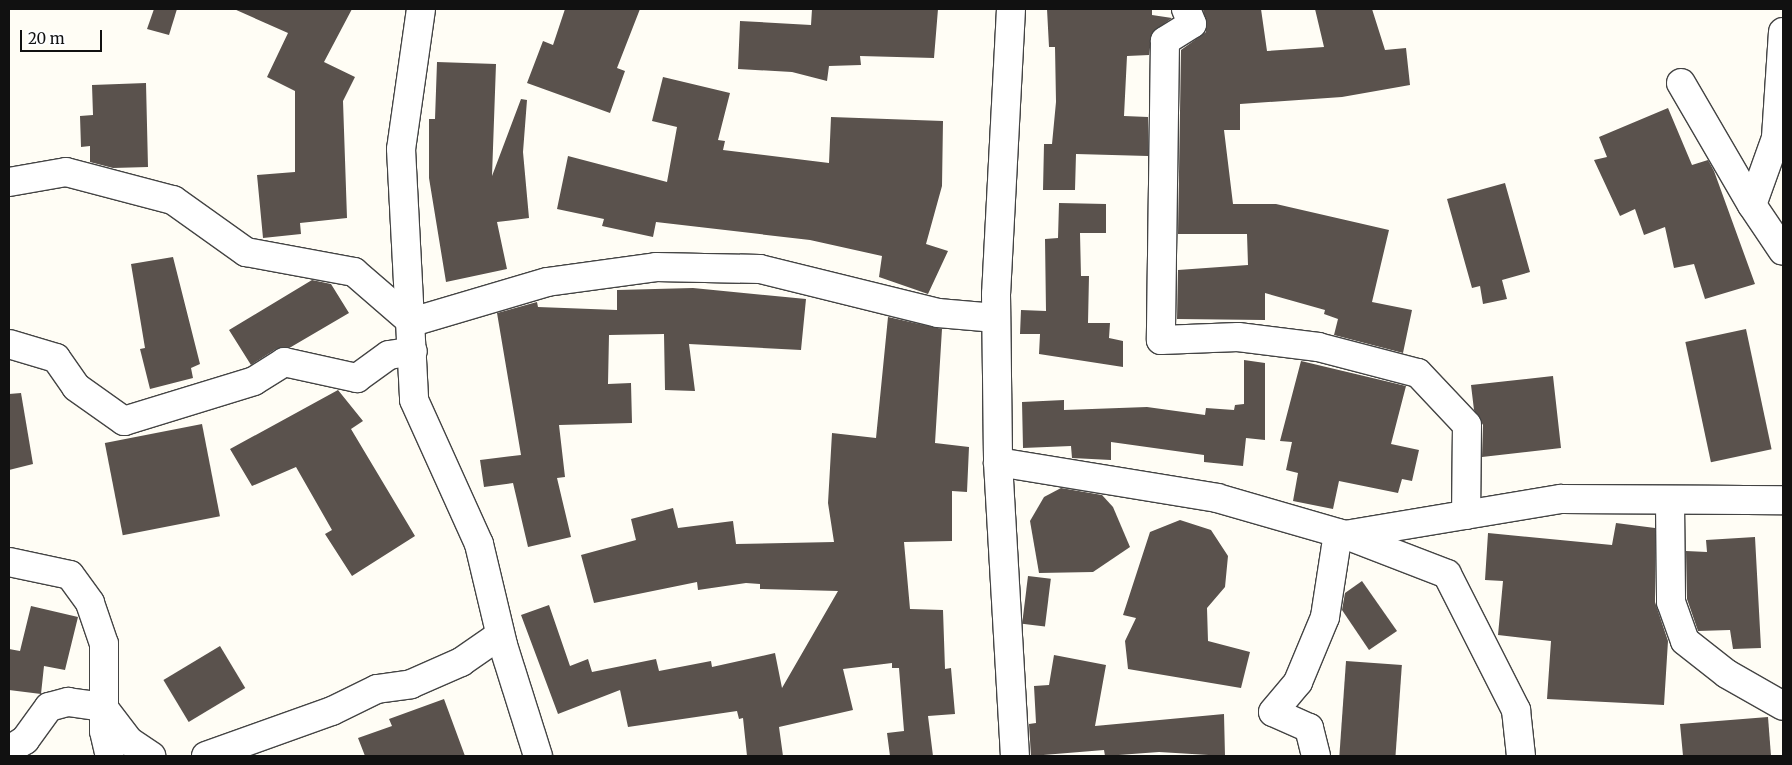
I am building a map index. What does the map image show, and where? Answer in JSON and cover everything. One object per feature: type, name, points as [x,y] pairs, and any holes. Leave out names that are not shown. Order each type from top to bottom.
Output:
[{"type":"street","points":[[421,9],[401,149],[412,322],[414,400],[479,544],[500,635],[538,756]]},
{"type":"street","points":[[1011,9],[996,318],[998,462],[1015,756]]},
{"type":"street","points":[[1186,9],[1192,24],[1166,41],[1161,340],[1238,337],[1291,344],[1418,373],[1467,425],[1466,515]]},
{"type":"street","points":[[1752,205],[1776,138],[1783,32]]},
{"type":"street","points":[[1681,83],[1752,205],[1783,252]]},
{"type":"street","points":[[9,182],[66,172],[174,200],[246,252],[354,272],[412,322]]},
{"type":"street","points":[[412,322],[547,282],[656,267],[760,269],[938,313],[996,318]]},
{"type":"street","points":[[9,344],[56,358],[76,387],[124,421],[254,381],[284,362],[357,378],[389,355],[413,351]]},
{"type":"street","points":[[998,462],[1217,498],[1342,534],[1447,574],[1516,710],[1521,756]]},
{"type":"street","points":[[1342,534],[1561,499],[1670,502],[1783,500]]},
{"type":"street","points":[[1670,502],[1672,602],[1684,640],[1727,674],[1783,706]]},
{"type":"street","points":[[1316,756],[1308,728],[1272,712],[1298,682],[1324,616],[1342,534]]},
{"type":"street","points":[[9,562],[70,575],[90,603],[104,644],[103,707],[110,756]]},
{"type":"street","points":[[206,756],[332,711],[377,689],[411,684],[462,662],[500,635]]},
{"type":"street","points":[[9,750],[25,740],[48,707],[68,702],[103,707],[129,741],[151,756]]},
{"type":"building","points":[[154,9],[177,9],[169,35],[147,29]]},
{"type":"building","points":[[234,9],[352,9],[324,62],[355,77],[343,101],[347,218],[300,223],[301,234],[263,238],[257,175],[295,172],[295,91],[267,77],[288,33]]},
{"type":"building","points":[[565,9],[640,9],[617,68],[625,71],[610,113],[527,83],[543,41],[553,45]]},
{"type":"building","points":[[812,9],[938,9],[934,58],[860,56],[861,65],[829,66],[827,81],[792,72],[738,69],[740,21],[811,25]]},
{"type":"building","points":[[1047,9],[1152,9],[1152,15],[1172,18],[1152,33],[1149,55],[1127,56],[1124,116],[1148,117],[1148,156],[1076,154],[1075,190],[1043,190],[1044,144],[1052,144],[1056,102],[1055,47],[1049,47]]},
{"type":"building","points":[[1203,9],[1261,9],[1267,51],[1324,47],[1315,9],[1372,9],[1385,50],[1406,48],[1410,85],[1342,97],[1240,104],[1240,130],[1224,130],[1233,204],[1276,204],[1389,230],[1372,302],[1412,310],[1403,353],[1334,335],[1338,319],[1324,314],[1325,310],[1265,293],[1265,320],[1177,319],[1178,270],[1248,265],[1247,234],[1178,234],[1181,50],[1206,32]]},
{"type":"building","points":[[437,62],[496,64],[492,176],[521,99],[527,100],[523,152],[529,218],[497,222],[507,269],[446,282],[429,178],[429,119],[435,119]]},
{"type":"building","points":[[663,77],[730,93],[718,140],[725,141],[723,150],[829,163],[831,117],[943,121],[942,186],[926,244],[948,251],[928,294],[879,277],[882,256],[810,240],[656,222],[653,237],[602,226],[604,219],[557,209],[568,156],[667,182],[677,127],[652,121]]},
{"type":"building","points":[[146,83],[148,167],[113,168],[90,162],[90,146],[81,147],[80,116],[93,115],[92,85]]},
{"type":"building","points":[[1668,108],[1692,165],[1708,160],[1714,171],[1755,284],[1705,299],[1694,264],[1674,268],[1665,227],[1644,235],[1635,209],[1620,216],[1594,160],[1607,157],[1599,137]]},
{"type":"building","points":[[1505,183],[1530,272],[1502,280],[1507,299],[1483,304],[1480,286],[1472,288],[1447,199]]},
{"type":"building","points":[[1059,203],[1106,204],[1106,233],[1080,233],[1081,276],[1089,276],[1088,323],[1110,323],[1109,338],[1123,341],[1123,367],[1039,354],[1040,334],[1020,334],[1021,310],[1046,311],[1045,239],[1058,238]]},
{"type":"building","points":[[173,257],[200,364],[191,368],[193,378],[150,389],[140,349],[145,348],[131,264]]},
{"type":"building","points":[[312,280],[331,284],[349,313],[291,347],[276,349],[251,365],[229,330]]},
{"type":"building","points":[[693,288],[806,299],[801,350],[689,344],[695,391],[665,390],[664,334],[609,335],[608,384],[631,383],[632,423],[559,425],[565,477],[557,478],[571,537],[528,547],[513,483],[484,487],[480,460],[521,455],[497,313],[537,302],[538,307],[617,310],[617,290]]},
{"type":"building","points":[[888,317],[942,329],[935,443],[969,447],[967,492],[952,491],[952,541],[904,542],[910,609],[943,610],[945,669],[951,668],[955,714],[928,716],[933,756],[890,756],[887,733],[904,731],[899,668],[892,668],[892,663],[843,669],[853,710],[779,727],[783,756],[747,756],[743,718],[739,719],[737,711],[628,727],[620,690],[558,714],[521,615],[549,605],[570,666],[588,659],[592,672],[656,659],[659,671],[711,661],[712,667],[775,653],[782,688],[838,591],[760,589],[760,584],[746,583],[698,590],[697,582],[594,603],[581,555],[636,540],[631,519],[673,508],[678,528],[733,521],[736,544],[834,542],[828,503],[832,433],[876,438]]},
{"type":"building","points":[[1746,329],[1772,449],[1711,462],[1685,342]]},
{"type":"building","points":[[1244,360],[1265,363],[1265,440],[1246,438],[1243,466],[1204,462],[1204,455],[1111,442],[1111,460],[1072,458],[1071,446],[1023,448],[1022,402],[1064,400],[1064,410],[1147,407],[1205,415],[1206,408],[1234,410],[1235,405],[1244,404]]},
{"type":"building","points":[[1301,361],[1406,386],[1391,444],[1419,450],[1412,481],[1402,479],[1398,493],[1339,481],[1333,509],[1293,501],[1298,473],[1286,470],[1292,442],[1280,441]]},
{"type":"building","points":[[1553,376],[1561,448],[1482,457],[1483,425],[1474,410],[1471,385]]},
{"type":"building","points":[[338,390],[363,421],[351,429],[415,536],[352,576],[325,534],[332,530],[296,467],[252,486],[230,449]]},
{"type":"building","points":[[21,393],[33,464],[9,470],[9,394]]},
{"type":"building","points":[[202,424],[220,516],[123,535],[105,443]]},
{"type":"building","points":[[1061,488],[1102,495],[1113,507],[1130,547],[1093,572],[1039,573],[1030,521],[1044,497]]},
{"type":"building","points":[[1180,520],[1211,530],[1228,556],[1225,587],[1207,608],[1208,641],[1250,652],[1241,688],[1128,669],[1125,641],[1136,618],[1123,615],[1150,532]]},
{"type":"building","points":[[1616,523],[1655,528],[1655,602],[1668,641],[1664,705],[1547,699],[1551,641],[1498,635],[1503,581],[1485,580],[1488,533],[1612,545]]},
{"type":"building","points":[[1755,537],[1761,648],[1733,649],[1730,630],[1698,631],[1687,599],[1686,551],[1707,552],[1706,540]]},
{"type":"building","points":[[1028,576],[1051,579],[1045,626],[1022,624]]},
{"type":"building","points":[[1362,581],[1397,631],[1369,650],[1342,610],[1345,593]]},
{"type":"building","points":[[31,606],[78,617],[65,670],[44,666],[41,694],[9,690],[9,649],[20,651]]},
{"type":"building","points":[[220,646],[245,688],[189,722],[163,680]]},
{"type":"building","points":[[1054,655],[1106,665],[1095,726],[1224,714],[1225,756],[1159,752],[1105,756],[1104,750],[1031,756],[1029,724],[1036,723],[1034,686],[1049,685]]},
{"type":"building","points":[[1346,661],[1402,665],[1395,756],[1339,756]]},
{"type":"building","points":[[444,699],[465,756],[365,756],[358,738],[392,726],[389,719]]},
{"type":"building","points":[[1768,717],[1771,756],[1683,756],[1680,724]]}]
